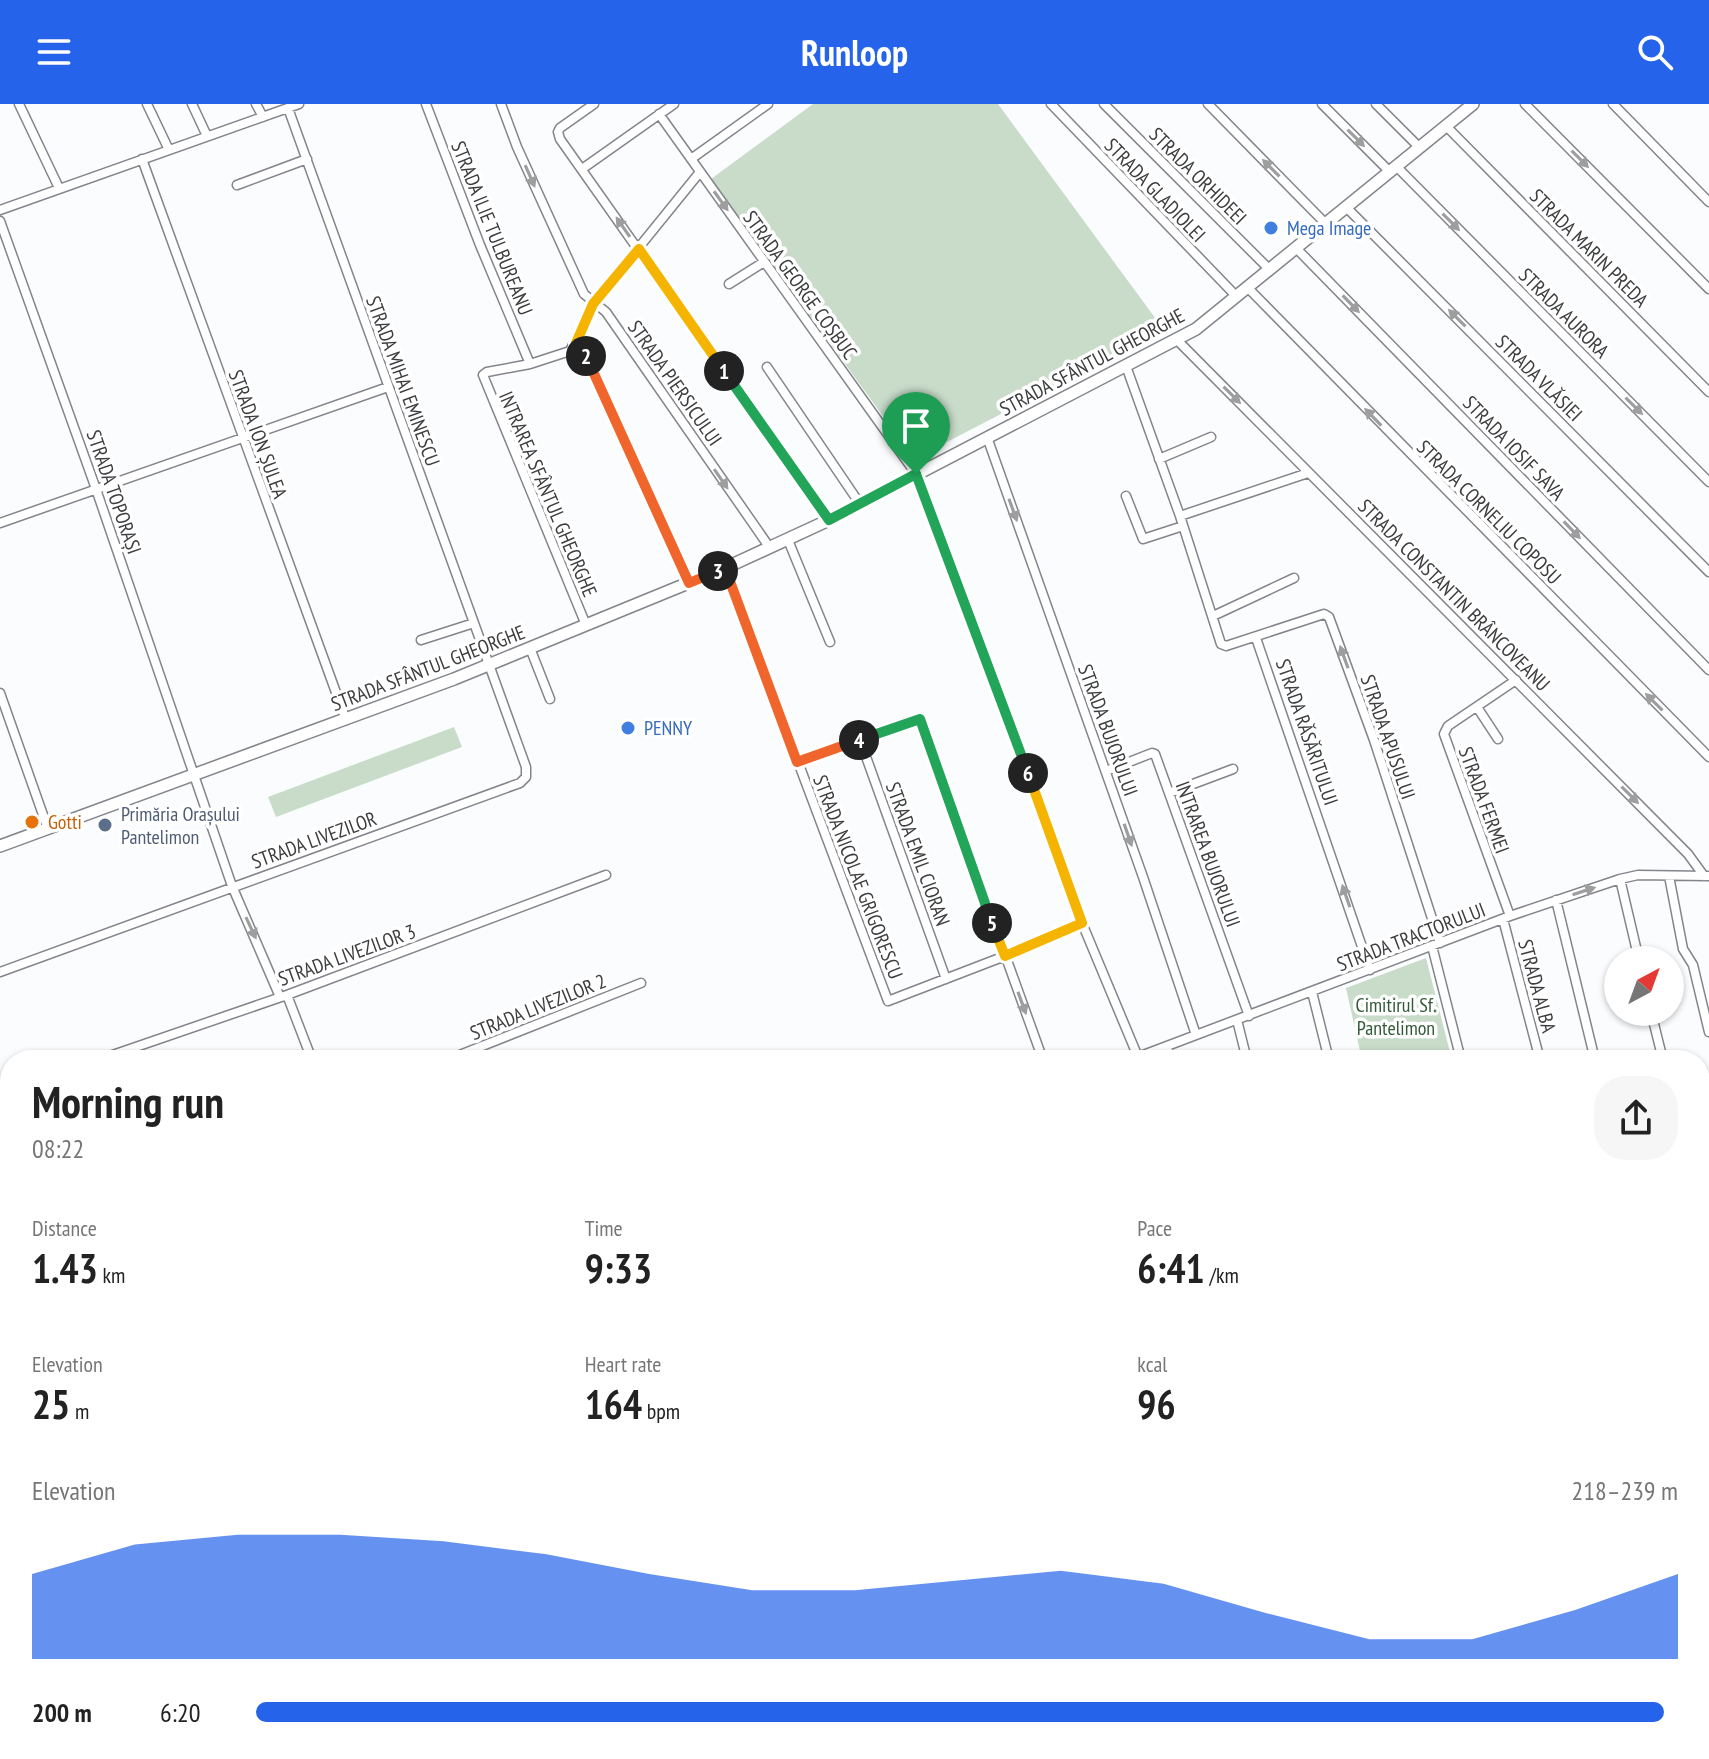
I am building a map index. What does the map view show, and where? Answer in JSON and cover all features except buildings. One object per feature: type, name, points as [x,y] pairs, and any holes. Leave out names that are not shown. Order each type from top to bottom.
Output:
[{"type":"street","points":[[19,104],[59,188]]},
{"type":"street","points":[[147,104],[169,150]]},
{"type":"street","points":[[192,104],[207,136]]},
{"type":"street","points":[[256,104],[263,117]]},
{"type":"street","points":[[0,209],[299,104]]},
{"type":"street","name":"STRADA ILIE TULBUREANU","points":[[426,104],[530,364]]},
{"type":"street","name":"STRADA PIERSICULUI","points":[[501,104],[517,147],[584,294],[606,312],[770,548]]},
{"type":"street","points":[[594,104],[558,132],[829,520]]},
{"type":"street","points":[[582,169],[674,104]]},
{"type":"street","points":[[691,159],[768,104]]},
{"type":"street","name":"STRADA GLADIOLEI","points":[[1051,104],[1237,297]]},
{"type":"street","name":"STRADA ORHIDEEI","points":[[1104,104],[1270,270]]},
{"type":"street","points":[[1208,104],[1326,224]]},
{"type":"street","name":"STRADA AURORA","points":[[1322,104],[1392,169],[1709,482]]},
{"type":"street","points":[[1376,104],[1419,147]]},
{"type":"street","name":"STRADA SFÂNTUL GHEORGHE","points":[[0,846],[346,720],[530,648],[725,568],[829,520],[1196,329],[1473,104]]},
{"type":"street","points":[[1525,104],[1709,289]]},
{"type":"street","points":[[1613,104],[1709,202]]},
{"type":"street","name":"STRADA MIHAI EMINESCU","points":[[288,108],[489,664]]},
{"type":"street","name":"STRADA GEORGE COȘBUC","points":[[659,114],[916,474],[1131,1050]]},
{"type":"street","name":"STRADA MARIN PREDA","points":[[1446,126],[1709,392]]},
{"type":"street","name":"STRADA ION ȘULEA","points":[[142,159],[346,720]]},
{"type":"street","points":[[237,185],[307,159]]},
{"type":"street","points":[[530,364],[565,354],[576,343],[593,304],[700,172]]},
{"type":"street","name":"STRADA VLĂSIEI","points":[[1346,207],[1709,572]]},
{"type":"street","name":"STRADA TOPORAȘI","points":[[0,221],[196,775],[232,886],[308,1050]]},
{"type":"street","name":"STRADA IOSIF SAVA","points":[[1296,248],[1709,670]]},
{"type":"street","points":[[729,284],[764,262]]},
{"type":"street","name":"STRADA CORNELIU COPOSU","points":[[1248,288],[1709,757]]},
{"type":"street","name":"STRADA CONSTANTIN BRÂNCOVEANU","points":[[1177,340],[1707,876]]},
{"type":"street","points":[[576,343],[585,353],[689,583]]},
{"type":"street","name":"INTRAREA SFÂNTUL GHEORGHE","points":[[530,364],[487,372],[482,380],[586,625]]},
{"type":"street","name":"STRADA RĂSĂRITULUI","points":[[1126,366],[1224,646],[1256,638],[1370,970]]},
{"type":"street","points":[[767,367],[860,504]]},
{"type":"street","points":[[0,523],[388,387]]},
{"type":"street","name":"STRADA BUJORULUI","points":[[987,437],[1196,1035]]},
{"type":"street","points":[[1159,459],[1211,437]]},
{"type":"street","points":[[1180,516],[1308,473]]},
{"type":"street","points":[[1126,496],[1143,539],[1183,526]]},
{"type":"street","points":[[788,540],[830,642]]},
{"type":"street","name":"STRADA NICOLAE GRIGORESCU","points":[[725,568],[888,1001],[1082,923]]},
{"type":"street","points":[[1213,616],[1294,578]]},
{"type":"street","name":"STRADA APUSULUI","points":[[1256,638],[1327,614],[1374,740],[1436,945],[1459,1050]]},
{"type":"street","points":[[421,640],[474,623]]},
{"type":"street","points":[[530,648],[550,699]]},
{"type":"street","name":"STRADA LIVEZILOR","points":[[0,972],[523,780],[526,767],[489,664]]},
{"type":"street","name":"STRADA FERMEI","points":[[1507,918],[1444,734],[1448,726],[1516,680]]},
{"type":"street","points":[[0,693],[48,829]]},
{"type":"street","points":[[1477,707],[1498,739]]},
{"type":"street","points":[[797,762],[920,719],[1039,1050]]},
{"type":"street","name":"STRADA EMIL CIORAN","points":[[860,740],[946,979]]},
{"type":"street","name":"INTRAREA BUJORULUI","points":[[1106,771],[1154,753],[1249,1016]]},
{"type":"street","points":[[1169,793],[1233,769]]},
{"type":"street","name":"STRADA LIVEZILOR 3","points":[[127,1050],[284,996],[606,875]]},
{"type":"street","name":"STRADA TRACTORULUI","points":[[1156,1050],[1507,918],[1620,879],[1638,875],[1707,876]]},
{"type":"street","points":[[1669,876],[1683,949],[1693,965],[1709,1032]]},
{"type":"street","points":[[1620,879],[1636,946]]},
{"type":"street","points":[[1556,900],[1593,1050]]},
{"type":"street","name":"STRADA ALBA","points":[[1507,918],[1538,1050]]},
{"type":"street","name":"STRADA LIVEZILOR 2","points":[[472,1050],[641,983]]},
{"type":"street","points":[[1312,992],[1326,1050]]},
{"type":"street","points":[[1237,1020],[1244,1050]]},
{"type":"street","points":[[1654,1026],[1660,1050]]},
{"type":"street","points":[[1167,1046],[1168,1050]]},
{"type":"green space","points":[[813,104],[998,104],[1164,330],[914,459],[711,179]]},
{"type":"green space","points":[[454,727],[462,747],[276,817],[268,797]]},
{"type":"green space","name":"Cimitirul Sf. Pantelimon","points":[[1426,958],[1449,1050],[1360,1050],[1346,988]]},
{"type":"place","name":"Mega Image","points":[[1271,228]]},
{"type":"place","name":"PENNY","points":[[628,728]]},
{"type":"place","name":"Gotti","points":[[32,822]]},
{"type":"place","name":"Primăria Orașului Pantelimon","points":[[105,825]]},
{"type":"route","points":[[639,249],[829,520],[916,474],[1082,923],[1005,956],[920,719],[797,762],[725,568],[689,583],[585,353],[576,343],[593,304],[639,249]]}]
